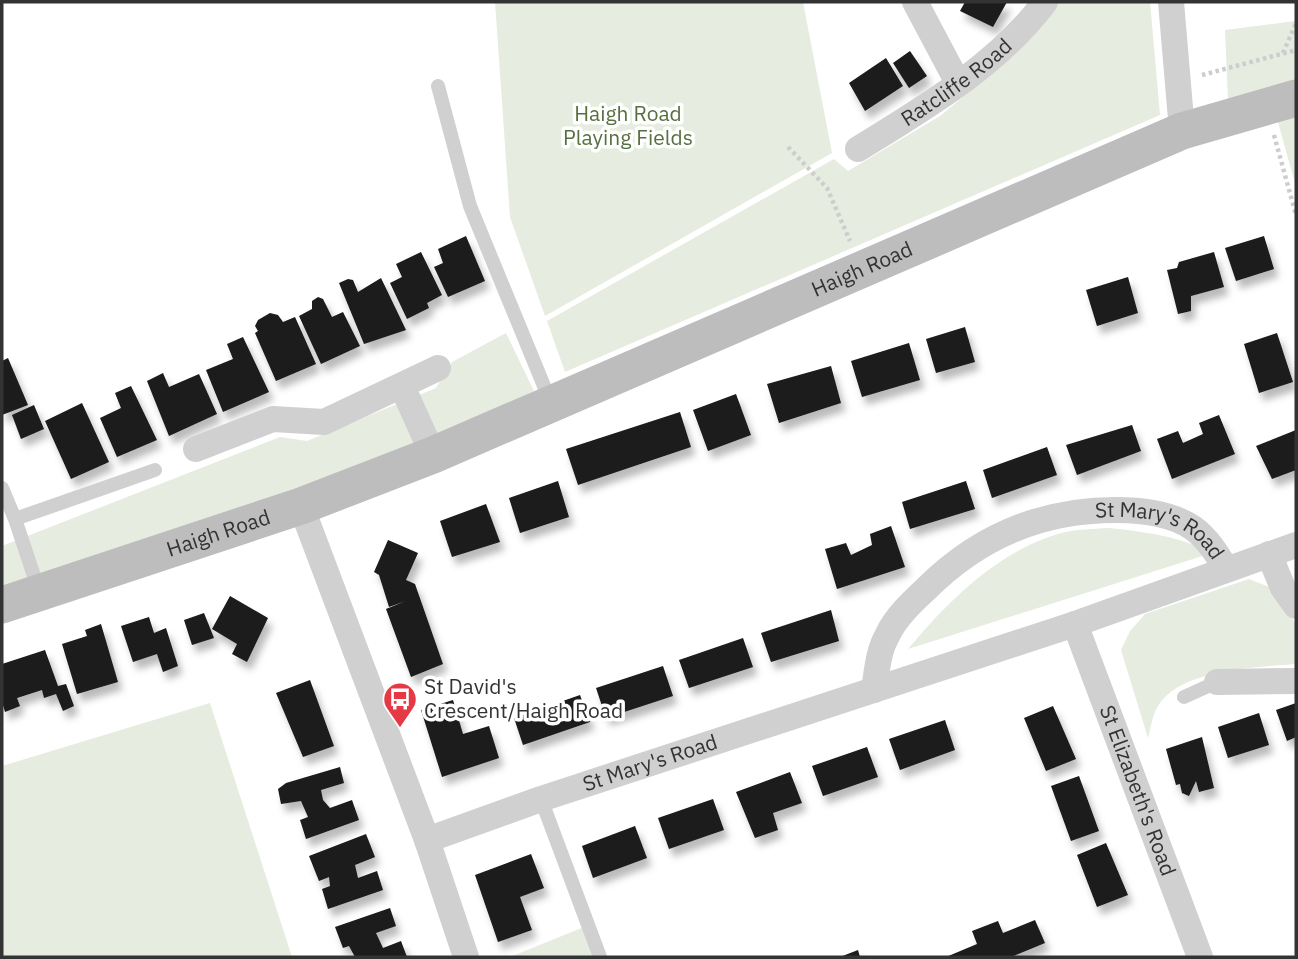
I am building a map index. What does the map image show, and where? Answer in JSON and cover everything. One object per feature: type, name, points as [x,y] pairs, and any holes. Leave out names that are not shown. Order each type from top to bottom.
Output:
[{"type":"main road","name":"Haigh Road","points":[[2,605],[301,506],[433,455],[1182,131],[1281,103]]},
{"type":"street","points":[[915,2],[958,83]]},
{"type":"street","name":"Ratcliffe Road","points":[[858,149],[958,83],[1012,39],[1045,2]]},
{"type":"street","points":[[1171,2],[1182,131]]},
{"type":"street","points":[[196,449],[273,419],[324,422],[438,368]]},
{"type":"street","points":[[402,386],[433,455]]},
{"type":"street","points":[[301,506],[427,840],[466,957]]},
{"type":"street","name":"St Mary's Road","points":[[874,690],[884,642],[912,603],[943,572],[979,544],[1016,526],[1058,515],[1098,510],[1156,513],[1191,527],[1209,541],[1226,569]]},
{"type":"street","name":"St Mary's Road","points":[[427,840],[541,799],[1075,624],[1296,545]]},
{"type":"street","points":[[1269,554],[1283,588],[1296,606]]},
{"type":"street","name":"St Elizabeth's Road","points":[[1075,624],[1197,957]]},
{"type":"street","points":[[1217,682],[1296,681]]},
{"type":"lane","points":[[438,86],[470,206],[551,402]]},
{"type":"lane","points":[[15,519],[155,470]]},
{"type":"lane","points":[[2,488],[39,593]]},
{"type":"lane","points":[[1184,698],[1217,682]]},
{"type":"lane","points":[[541,799],[600,957]]},
{"type":"path","points":[[1283,54],[1296,23]]},
{"type":"path","points":[[1177,81],[1296,50]]},
{"type":"path","points":[[1281,103],[1296,215]]},
{"type":"path","points":[[788,148],[827,188],[862,268]]},
{"type":"green space","name":"Haigh Road Playing Fields","points":[[495,2],[803,2],[832,153],[545,316],[510,217]]},
{"type":"green space","points":[[1056,2],[1150,2],[1160,115],[565,372],[547,321],[834,159],[848,171],[940,116],[976,86]]},
{"type":"green space","points":[[1296,21],[1296,91],[1228,99],[1225,30]]},
{"type":"green space","points":[[1296,108],[1296,187],[1276,115]]},
{"type":"green space","points":[[506,333],[534,391],[412,450],[2,596],[2,546],[280,437],[307,441],[436,388],[452,362]]},
{"type":"green space","points":[[1109,528],[1175,539],[1212,553],[908,649],[940,613],[976,579],[1016,552],[1061,533]]},
{"type":"green space","points":[[1249,579],[1272,588],[1296,624],[1296,664],[1221,672],[1184,684],[1158,706],[1148,738],[1121,650],[1130,631],[1145,614]]},
{"type":"green space","points":[[210,703],[292,957],[2,957],[2,766]]},
{"type":"green space","points":[[584,927],[595,957],[510,957]]},
{"type":"building","points":[[965,2],[1007,2],[993,27],[960,11]]},
{"type":"building","points":[[910,51],[927,76],[909,88],[893,63]]},
{"type":"building","points":[[886,58],[903,86],[865,111],[849,83]]},
{"type":"building","points":[[466,236],[485,281],[448,297],[434,267],[443,263],[438,249]]},
{"type":"building","points":[[1264,236],[1274,269],[1236,281],[1225,248]]},
{"type":"building","points":[[421,252],[442,295],[427,303],[429,308],[407,319],[390,283],[402,277],[396,264]]},
{"type":"building","points":[[1214,252],[1224,287],[1191,296],[1191,311],[1178,314],[1167,270],[1177,268],[1179,262]]},
{"type":"building","points":[[1128,277],[1138,313],[1097,326],[1086,290]]},
{"type":"building","points":[[381,278],[406,330],[364,344],[339,283],[353,280],[358,292]]},
{"type":"building","points":[[318,297],[323,299],[332,317],[343,312],[360,346],[321,364],[299,316],[312,309],[312,301]]},
{"type":"building","points":[[270,313],[278,315],[283,322],[295,317],[316,364],[276,381],[255,333],[258,331],[255,326],[258,320]]},
{"type":"building","points":[[965,327],[975,362],[936,373],[926,339]]},
{"type":"building","points":[[1277,333],[1293,382],[1259,393],[1244,344]]},
{"type":"building","points":[[243,337],[269,392],[223,412],[206,370],[233,359],[227,344]]},
{"type":"building","points":[[909,343],[920,380],[862,397],[851,361]]},
{"type":"building","points":[[8,358],[28,405],[2,415],[2,361]]},
{"type":"building","points":[[831,366],[841,403],[779,423],[767,384]]},
{"type":"building","points":[[163,373],[169,387],[199,374],[217,414],[169,436],[147,381]]},
{"type":"building","points":[[131,386],[157,440],[117,457],[100,418],[121,408],[115,393]]},
{"type":"building","points":[[736,394],[751,435],[708,451],[693,410]]},
{"type":"building","points":[[82,403],[109,462],[71,479],[45,421]]},
{"type":"building","points":[[34,405],[44,429],[21,439],[12,415]]},
{"type":"building","points":[[680,412],[691,447],[578,485],[566,449]]},
{"type":"building","points":[[1219,415],[1235,454],[1172,479],[1157,439],[1178,431],[1183,443],[1203,434],[1199,423]]},
{"type":"building","points":[[1132,425],[1141,451],[1077,475],[1066,445]]},
{"type":"building","points":[[1296,430],[1296,470],[1272,479],[1256,446]]},
{"type":"building","points":[[1047,447],[1057,475],[992,498],[983,470]]},
{"type":"building","points":[[558,481],[569,517],[520,533],[509,498]]},
{"type":"building","points":[[966,481],[975,509],[910,529],[902,502]]},
{"type":"building","points":[[486,504],[500,542],[452,557],[440,521]]},
{"type":"building","points":[[891,526],[905,567],[837,589],[825,549],[846,543],[851,555],[872,545],[870,534]]},
{"type":"building","points":[[388,540],[418,553],[406,580],[415,584],[443,664],[411,677],[386,609],[406,601],[389,607],[379,575],[374,572]]},
{"type":"building","points":[[230,596],[268,618],[247,662],[232,654],[237,644],[212,629]]},
{"type":"building","points":[[831,610],[839,641],[771,662],[761,633]]},
{"type":"building","points":[[204,613],[214,638],[192,645],[184,620]]},
{"type":"building","points":[[149,617],[154,633],[166,628],[178,666],[163,672],[157,654],[133,662],[121,626]]},
{"type":"building","points":[[101,624],[118,682],[77,694],[62,644],[87,636],[85,630]]},
{"type":"building","points":[[743,638],[753,667],[689,688],[679,660]]},
{"type":"building","points":[[45,650],[58,686],[66,684],[74,706],[63,711],[56,694],[44,698],[42,690],[17,698],[20,706],[5,712],[2,702],[2,664]]},
{"type":"building","points":[[663,666],[673,696],[606,718],[596,688]]},
{"type":"building","points":[[310,680],[334,746],[303,757],[276,693]]},
{"type":"building","points":[[580,695],[590,722],[523,745],[514,718]]},
{"type":"building","points":[[453,700],[463,734],[489,726],[499,758],[442,777],[421,710]]},
{"type":"building","points":[[1296,703],[1296,737],[1287,741],[1276,710]]},
{"type":"building","points":[[1053,706],[1076,759],[1046,771],[1024,718]]},
{"type":"building","points":[[1259,713],[1269,745],[1228,758],[1218,727]]},
{"type":"building","points":[[945,720],[955,750],[900,770],[889,739]]},
{"type":"building","points":[[1202,737],[1214,788],[1199,792],[1196,781],[1189,796],[1182,793],[1180,784],[1176,785],[1166,749]]},
{"type":"building","points":[[867,747],[878,777],[823,796],[812,766]]},
{"type":"building","points":[[340,767],[344,783],[321,790],[323,800],[330,808],[352,800],[359,820],[306,839],[300,820],[308,817],[301,801],[281,804],[278,789],[286,783]]},
{"type":"building","points":[[790,772],[802,803],[773,813],[778,830],[755,838],[736,792]]},
{"type":"building","points":[[1079,776],[1099,831],[1071,841],[1051,786]]},
{"type":"building","points":[[713,799],[724,830],[669,849],[658,818]]},
{"type":"building","points":[[635,826],[647,858],[593,878],[582,846]]},
{"type":"building","points":[[366,834],[375,857],[355,865],[358,878],[377,871],[383,890],[328,909],[322,889],[330,886],[329,877],[319,881],[309,856]]},
{"type":"building","points":[[1106,843],[1128,895],[1097,907],[1077,855]]},
{"type":"building","points":[[531,854],[544,888],[520,897],[532,930],[498,942],[475,875]]},
{"type":"building","points":[[390,908],[396,926],[376,933],[383,948],[401,941],[407,957],[355,957],[349,946],[343,948],[335,927]]},
{"type":"building","points":[[1035,920],[1045,943],[1011,957],[946,957],[977,944],[972,931],[998,921],[1003,933]]},
{"type":"building","points":[[858,950],[860,957],[840,957]]},
{"type":"place","name":"St David's Crescent/Haigh Road","points":[[400,729]]}]
